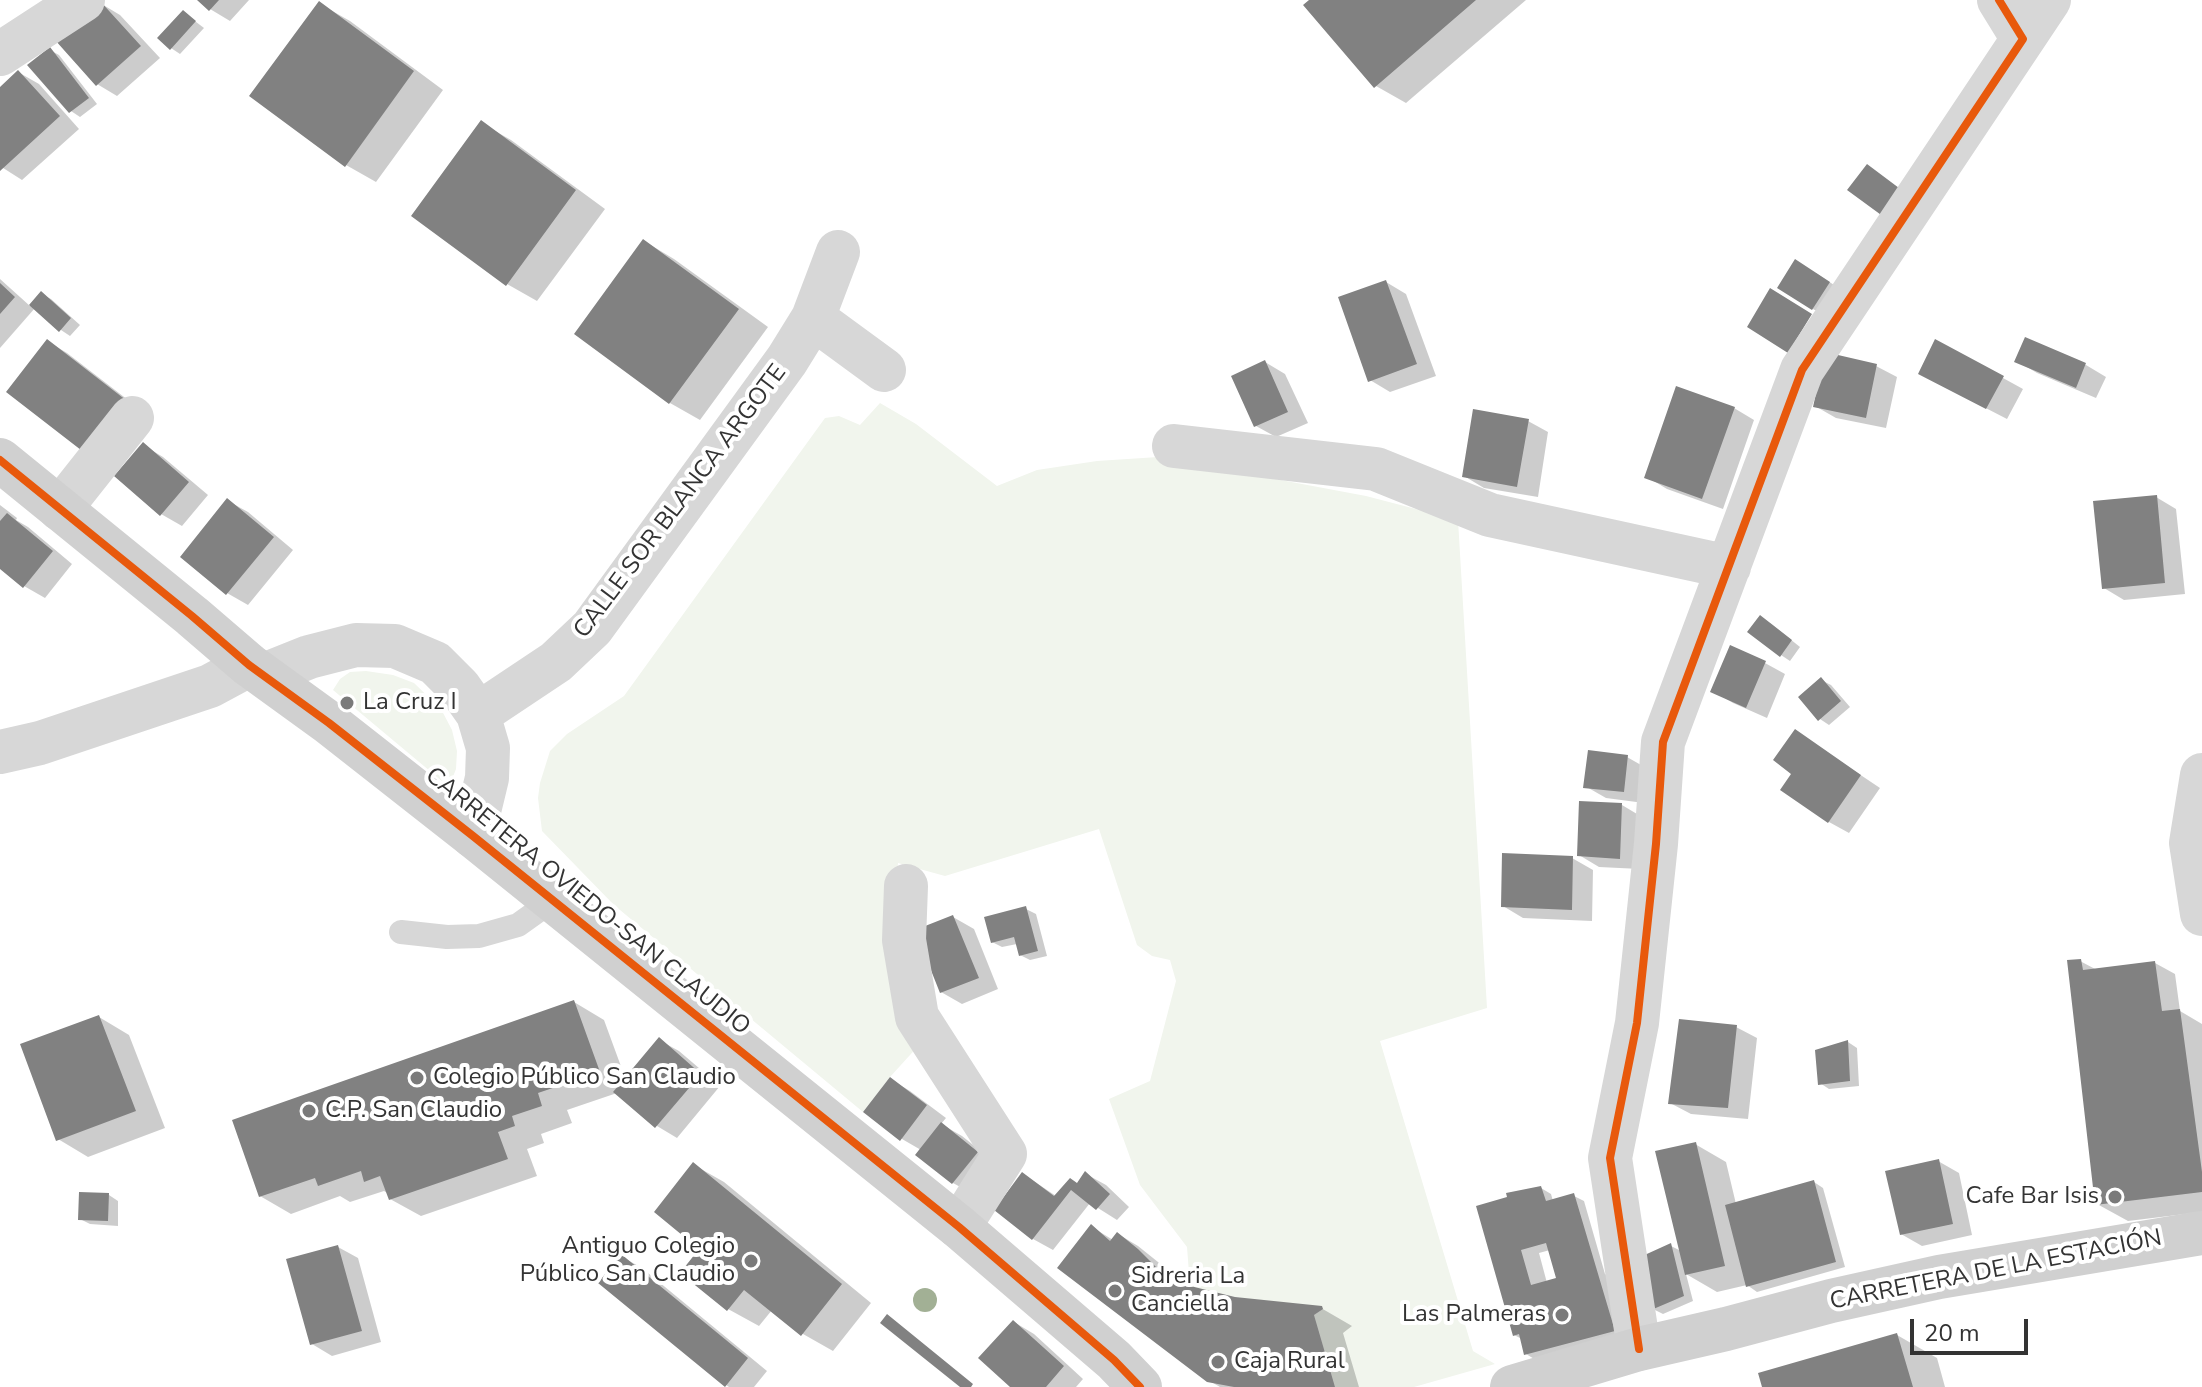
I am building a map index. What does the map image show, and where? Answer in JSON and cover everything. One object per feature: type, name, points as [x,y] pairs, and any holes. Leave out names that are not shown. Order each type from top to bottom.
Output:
[{"type":"street","points":[[0,54],[83,0]]},
{"type":"street","points":[[1999,0],[2023,39]]},
{"type":"street","points":[[1639,1349],[1610,1158],[1637,1023],[1656,844],[1663,742],[1802,370],[2049,0]]},
{"type":"street","name":"CALLE SOR BLANCA ARGOTE","points":[[478,714],[556,662],[592,628],[787,360],[813,318],[838,252]]},
{"type":"street","points":[[813,318],[884,370]]},
{"type":"street","points":[[60,509],[132,418]]},
{"type":"street","points":[[1174,446],[1376,469],[1490,515],[1729,567]]},
{"type":"street","name":"CARRETERA OVIEDO-SAN CLAUDIO","points":[[0,460],[256,670],[473,836],[959,1227],[1114,1360],[1140,1387]]},
{"type":"street","points":[[0,752],[40,743],[256,670],[356,645],[395,646],[435,663],[459,687],[478,714],[488,748],[487,778],[473,836]]},
{"type":"street","points":[[2202,775],[2191,843],[2202,914]]},
{"type":"street","points":[[906,886],[904,940],[917,1017],[1005,1154],[959,1227]]},
{"type":"street","name":"CARRETERA DE LA ESTACIÓN","points":[[1512,1387],[1639,1349],[1831,1301],[1939,1277],[2202,1233]]},
{"type":"lane","points":[[401,932],[447,937],[479,936],[518,925],[553,900]]},
{"type":"shaded area","points":[[880,403],[916,424],[997,486],[1037,470],[1097,461],[1158,457],[1366,496],[1458,520],[1487,1008],[1380,1041],[1473,1351],[1495,1364],[1414,1387],[1335,1387],[1314,1315],[1323,1309],[1235,1297],[1190,1286],[1187,1247],[1140,1185],[1109,1099],[1150,1081],[1176,981],[1170,960],[1152,956],[1137,945],[1099,829],[945,876],[898,863],[895,912],[920,1044],[863,1112],[614,905],[542,831],[538,798],[550,751],[567,734],[624,696],[825,418],[839,416],[860,425]]},
{"type":"shaded area","points":[[350,672],[393,675],[414,683],[441,709],[452,730],[457,751],[456,769],[449,787],[333,690],[340,679]]},
{"type":"building","points":[[197,0],[219,0],[209,11]]},
{"type":"building","points":[[1309,0],[1476,0],[1374,88],[1303,5]]},
{"type":"building","points":[[100,1],[141,46],[96,86],[55,40]]},
{"type":"building","points":[[319,1],[414,71],[345,167],[249,96]]},
{"type":"building","points":[[183,10],[196,21],[170,50],[157,38]]},
{"type":"building","points":[[50,47],[89,98],[69,113],[27,65]]},
{"type":"building","points":[[18,70],[60,116],[0,171],[0,87]]},
{"type":"building","points":[[481,120],[576,190],[506,286],[411,216]]},
{"type":"building","points":[[1867,164],[1907,194],[1888,220],[1847,190]]},
{"type":"building","points":[[643,239],[739,309],[669,404],[574,334]]},
{"type":"building","points":[[1795,259],[1830,282],[1812,310],[1777,288]]},
{"type":"building","points":[[1386,280],[1417,364],[1368,382],[1338,297]]},
{"type":"building","points":[[0,283],[15,297],[0,314]]},
{"type":"building","points":[[1770,288],[1812,314],[1788,353],[1747,327]]},
{"type":"building","points":[[41,291],[71,318],[59,332],[29,305]]},
{"type":"building","points":[[2025,337],[2086,363],[2076,388],[2014,362]]},
{"type":"building","points":[[47,339],[131,404],[90,457],[6,392]]},
{"type":"building","points":[[1935,339],[2004,376],[1986,409],[1918,374]]},
{"type":"building","points":[[1825,352],[1877,364],[1866,418],[1813,407]]},
{"type":"building","points":[[1265,360],[1288,412],[1254,427],[1231,376]]},
{"type":"building","points":[[1676,386],[1735,407],[1702,499],[1644,478]]},
{"type":"building","points":[[1473,409],[1529,419],[1517,487],[1462,477]]},
{"type":"building","points":[[143,442],[189,482],[160,516],[114,476]]},
{"type":"building","points":[[2157,495],[2165,583],[2102,589],[2093,501]]},
{"type":"building","points":[[227,498],[274,537],[226,595],[180,557]]},
{"type":"building","points":[[7,513],[53,551],[23,588],[0,569],[0,521]]},
{"type":"building","points":[[1760,615],[1792,640],[1780,657],[1747,632]]},
{"type":"building","points":[[1730,645],[1766,661],[1746,708],[1710,692]]},
{"type":"building","points":[[1821,677],[1841,701],[1818,721],[1798,697]]},
{"type":"building","points":[[1795,729],[1861,775],[1828,823],[1780,790],[1791,774],[1773,760]]},
{"type":"building","points":[[1588,750],[1628,755],[1624,792],[1583,788]]},
{"type":"building","points":[[1579,801],[1622,803],[1620,859],[1577,856]]},
{"type":"building","points":[[1502,853],[1573,856],[1572,910],[1501,907]]},
{"type":"building","points":[[1026,906],[1038,951],[1019,956],[1014,937],[991,943],[984,917]]},
{"type":"building","points":[[953,915],[979,978],[940,993],[915,930]]},
{"type":"building","points":[[2081,959],[2083,970],[2155,961],[2162,1011],[2180,1009],[2202,1192],[2095,1205],[2067,960]]},
{"type":"building","points":[[574,1000],[600,1072],[538,1093],[542,1106],[512,1116],[515,1126],[498,1132],[508,1159],[389,1200],[380,1176],[364,1182],[361,1171],[318,1186],[315,1178],[259,1197],[232,1120]]},
{"type":"building","points":[[99,1015],[136,1111],[56,1141],[20,1044]]},
{"type":"building","points":[[1679,1019],[1737,1025],[1728,1108],[1668,1104]]},
{"type":"building","points":[[659,1037],[701,1074],[655,1128],[613,1092]]},
{"type":"building","points":[[1848,1040],[1850,1081],[1818,1085],[1815,1050]]},
{"type":"building","points":[[890,1077],[927,1105],[900,1141],[863,1112]]},
{"type":"building","points":[[941,1122],[978,1152],[952,1184],[915,1155]]},
{"type":"building","points":[[1696,1142],[1725,1266],[1685,1275],[1655,1151]]},
{"type":"building","points":[[1939,1159],[1953,1224],[1900,1235],[1885,1171]]},
{"type":"building","name":"Antiguo Colegio Público San Claudio","points":[[693,1162],[842,1284],[801,1336],[744,1290],[727,1311],[680,1273],[699,1249],[654,1212]]},
{"type":"building","points":[[1085,1171],[1110,1194],[1096,1210],[1071,1190],[1032,1240],[994,1210],[1022,1172],[1054,1196],[1070,1178],[1077,1183]]},
{"type":"building","points":[[1814,1180],[1836,1262],[1746,1287],[1725,1205]]},
{"type":"building","points":[[1541,1186],[1546,1201],[1574,1193],[1615,1331],[1524,1355],[1519,1334],[1513,1336],[1476,1206],[1507,1197],[1506,1193]],"holes":[[[1546,1243],[1556,1278],[1531,1285],[1521,1250]]]},
{"type":"building","points":[[79,1192],[109,1193],[108,1221],[78,1220]]},
{"type":"building","points":[[1091,1224],[1110,1241],[1117,1232],[1170,1281],[1235,1297],[1322,1306],[1323,1309],[1314,1315],[1335,1387],[1234,1387],[1207,1382],[1057,1268]]},
{"type":"building","points":[[1671,1243],[1684,1296],[1651,1310],[1638,1258]]},
{"type":"building","points":[[338,1245],[362,1331],[310,1345],[286,1259]]},
{"type":"building","points":[[621,1254],[748,1358],[725,1387],[598,1283]]},
{"type":"building","points":[[887,1314],[973,1384],[971,1387],[960,1387],[880,1323]]},
{"type":"building","points":[[1013,1320],[1064,1366],[1046,1387],[1010,1387],[978,1358]]},
{"type":"building","points":[[1897,1333],[1913,1387],[1762,1387],[1758,1373]]},
{"type":"cycle path","points":[[1639,1349],[1610,1158],[1637,1023],[1656,844],[1663,742],[1802,370],[2023,39],[1999,0]]},
{"type":"cycle path","points":[[0,460],[249,665],[329,723],[473,836],[959,1227],[1114,1360],[1140,1387]]},
{"type":"place","name":"La Cruz I","points":[[347,703]]},
{"type":"place","name":"Colegio Público San Claudio","points":[[417,1078]]},
{"type":"place","name":"C.P. San Claudio","points":[[309,1111]]},
{"type":"place","name":"Cafe Bar Isis","points":[[2115,1197]]},
{"type":"place","name":"Antiguo Colegio Público San Claudio","points":[[751,1261]]},
{"type":"place","name":"Sidreria La Canciella","points":[[1115,1291]]},
{"type":"place","name":"Las Palmeras","points":[[1562,1315]]},
{"type":"place","name":"Caja Rural","points":[[1218,1362]]}]
